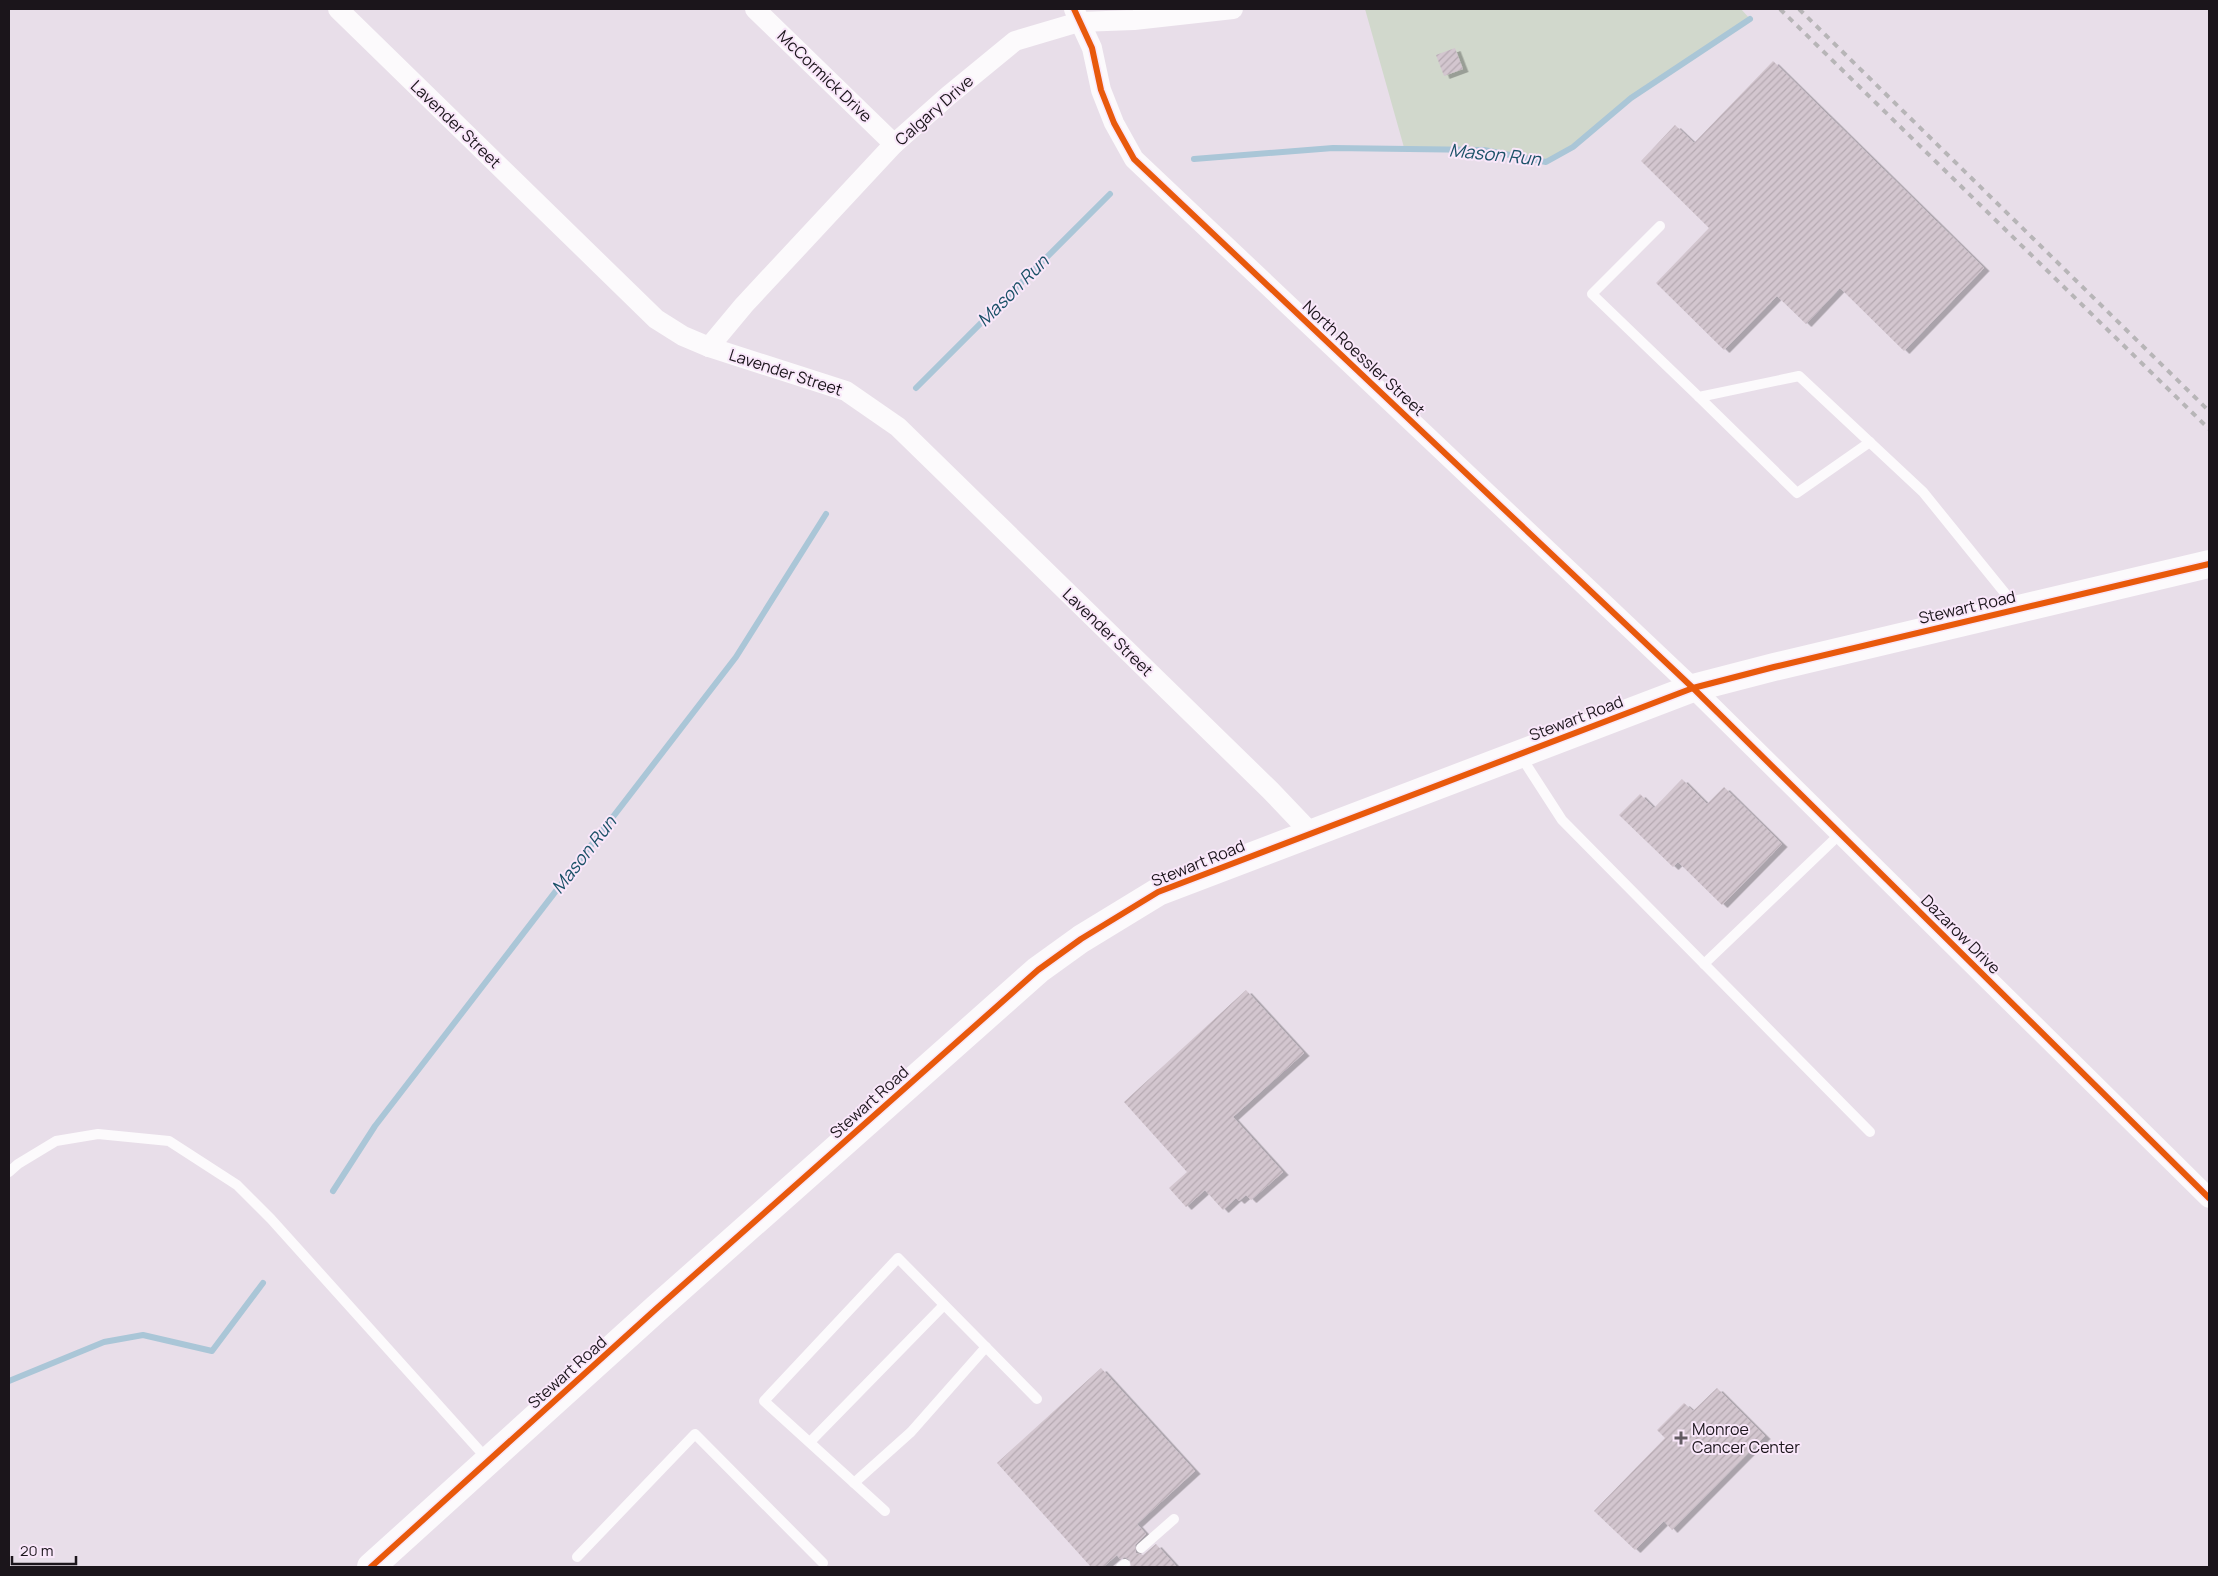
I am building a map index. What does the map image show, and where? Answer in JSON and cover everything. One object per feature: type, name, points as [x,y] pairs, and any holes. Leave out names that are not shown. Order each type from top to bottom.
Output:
[{"type":"street","name":"Lavender Street","points":[[338,9],[656,319],[683,336],[709,347],[846,391],[898,427],[1270,790],[1311,833]]},
{"type":"street","name":"McCormick Drive","points":[[755,9],[894,144]]},
{"type":"street","name":"Calgary Drive","points":[[709,347],[744,305],[894,144],[948,96],[1015,41],[1077,15],[1134,20],[1232,9]]},
{"type":"street","name":"North Roessler Street","points":[[1077,15],[1092,48],[1102,90],[1114,123],[1134,159],[1693,688]]},
{"type":"street","name":"Stewart Road","points":[[371,1567],[664,1302],[1038,970],[1081,939],[1158,892],[1693,688],[2209,564]]},
{"type":"street","name":"Dazarow Drive","points":[[1693,688],[2209,1198]]},
{"type":"lane","points":[[1660,226],[1592,294],[1797,493],[1870,442]]},
{"type":"lane","points":[[1699,397],[1799,376],[1923,492],[2017,609]]},
{"type":"lane","points":[[1520,754],[1562,820],[1870,1132]]},
{"type":"lane","points":[[1704,964],[1840,834]]},
{"type":"lane","points":[[9,1172],[18,1164],[56,1141],[98,1134],[169,1141],[237,1185],[264,1212],[489,1461]]},
{"type":"lane","points":[[885,1511],[764,1401],[898,1258],[1037,1398]]},
{"type":"lane","points":[[810,1442],[944,1304]]},
{"type":"lane","points":[[854,1483],[911,1432],[986,1347]]},
{"type":"lane","points":[[577,1557],[696,1434],[823,1563]]},
{"type":"lane","points":[[1141,1548],[1174,1519]]},
{"type":"shaded area","points":[[1365,9],[1741,9],[1750,19],[1631,98],[1573,147],[1546,162],[1484,150],[1405,151]]},
{"type":"building","points":[[1455,48],[1463,69],[1444,76],[1436,55]]},
{"type":"building","points":[[1773,61],[1984,268],[1904,351],[1840,288],[1806,324],[1777,296],[1724,350],[1656,283],[1709,228],[1641,161],[1675,125],[1694,143]]},
{"type":"building","points":[[1682,779],[1707,804],[1724,787],[1782,844],[1722,905],[1678,862],[1673,867],[1619,815],[1640,794],[1654,808]]},
{"type":"building","points":[[1246,990],[1304,1053],[1233,1117],[1283,1172],[1251,1200],[1246,1195],[1239,1201],[1236,1198],[1223,1210],[1205,1190],[1186,1207],[1169,1188],[1187,1172],[1124,1102]]},
{"type":"building","points":[[1101,1368],[1195,1471],[1137,1524],[1146,1534],[1135,1545],[1136,1553],[1143,1555],[1156,1544],[1177,1567],[1131,1567],[1130,1560],[1125,1557],[1120,1559],[1117,1555],[1103,1567],[1091,1567],[997,1463]]},
{"type":"building","points":[[1717,1388],[1765,1436],[1672,1530],[1664,1521],[1635,1550],[1594,1511],[1665,1438],[1657,1430],[1684,1403],[1693,1411]]},
{"type":"waterway","name":"Mason Run","points":[[1194,159],[1333,148],[1484,150],[1546,162],[1573,147],[1631,98],[1750,19]]},
{"type":"waterway","name":"Mason Run","points":[[916,388],[1110,194]]},
{"type":"waterway","name":"Mason Run","points":[[333,1191],[375,1126],[736,657],[826,514]]},
{"type":"waterway","name":"Mason Run","points":[[9,1381],[104,1342],[143,1335],[212,1351],[263,1283]]},
{"type":"railway","points":[[1780,9],[2209,429]]},
{"type":"railway","points":[[1799,9],[2209,411]]},
{"type":"cycle path","points":[[1074,9],[1092,48],[1101,90],[1114,123],[1134,159],[1693,688],[2209,1198]]},
{"type":"cycle path","points":[[371,1567],[656,1309],[1038,970],[1081,939],[1158,892],[1693,688],[2209,564]]},
{"type":"place","name":"Monroe Cancer Center","points":[[1681,1438]]}]
